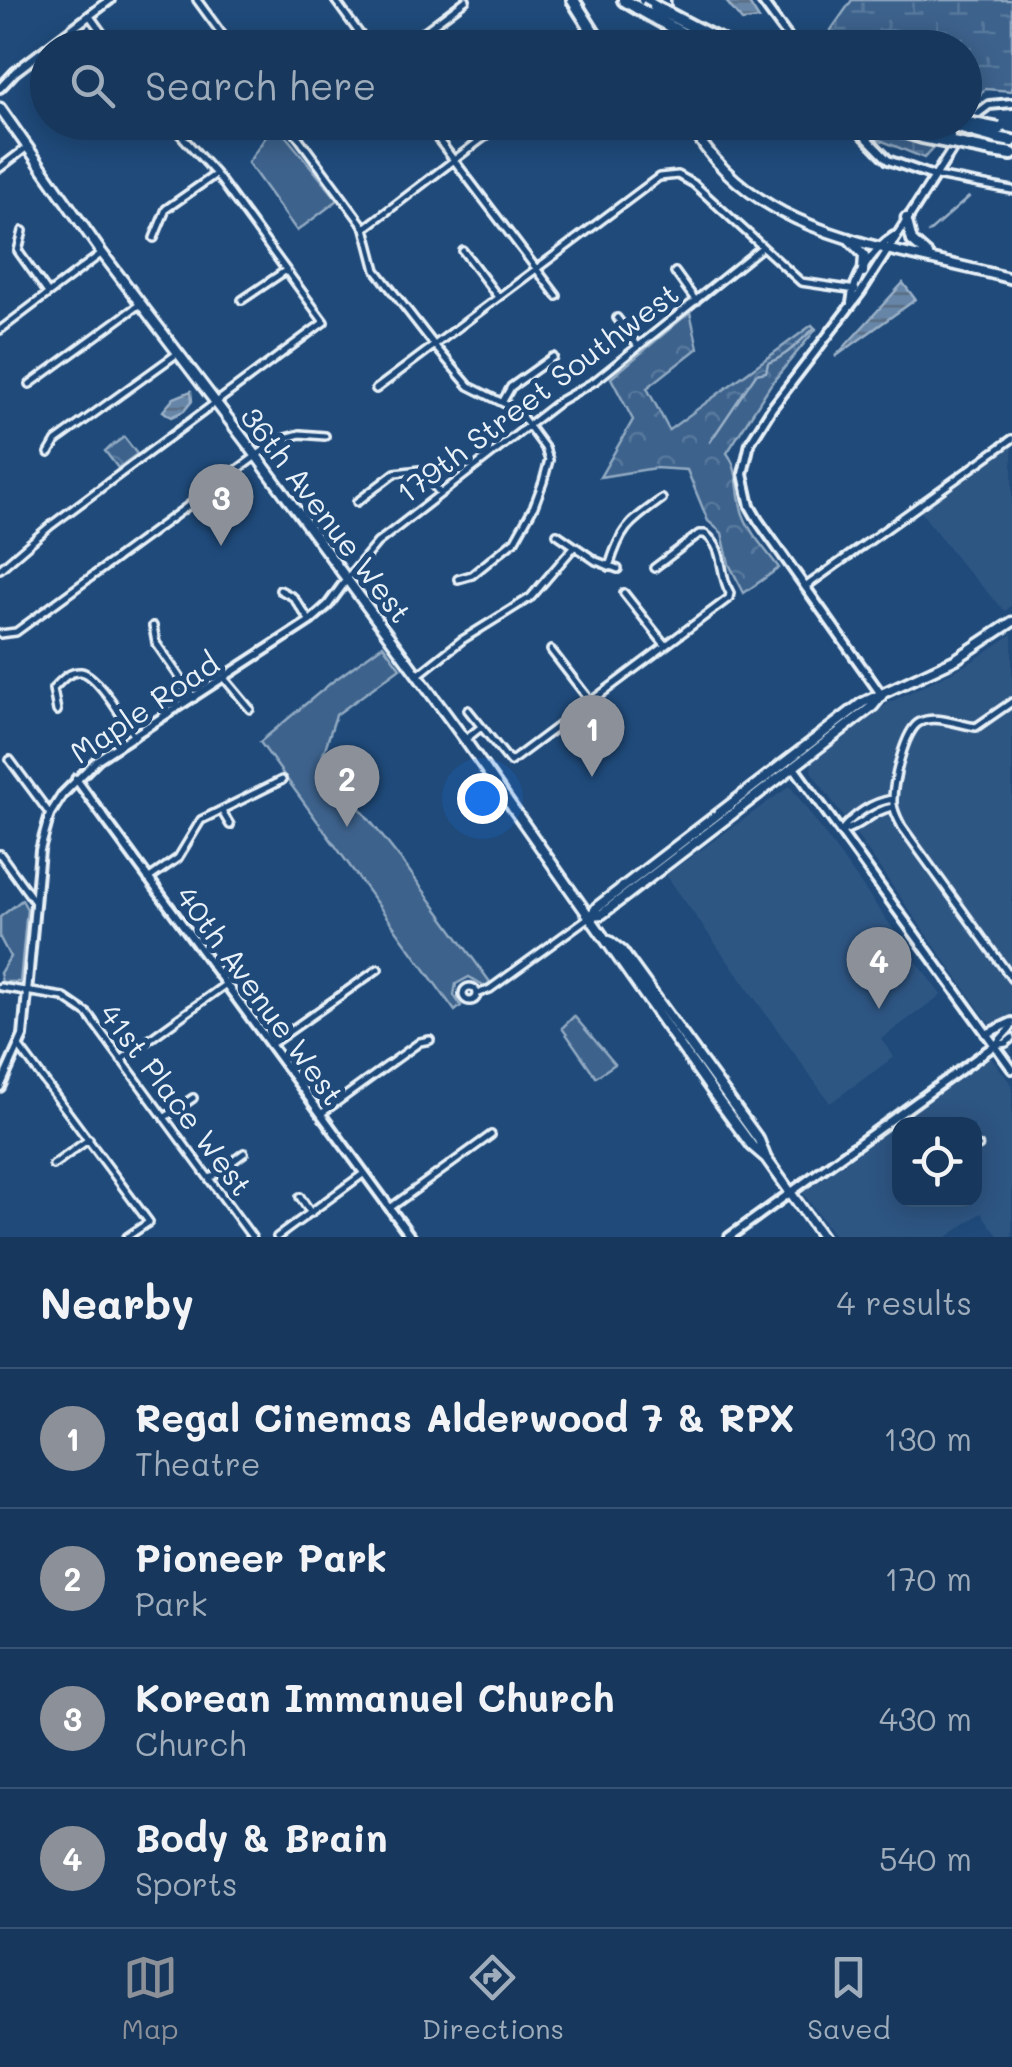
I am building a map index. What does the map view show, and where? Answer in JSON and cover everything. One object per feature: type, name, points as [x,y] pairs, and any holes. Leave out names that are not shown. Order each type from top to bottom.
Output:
[{"type":"highway","points":[[574,0],[592,30]]},
{"type":"highway","points":[[624,0],[650,3],[689,30]]},
{"type":"highway","points":[[982,138],[996,141],[1012,132]]},
{"type":"highway","points":[[982,133],[1012,153]]},
{"type":"highway","points":[[982,136],[996,141]]},
{"type":"highway","points":[[978,140],[1012,142]]},
{"type":"main road","points":[[650,3],[661,30]]},
{"type":"main road","name":"36th Avenue West","points":[[1,112],[418,675],[609,942],[622,951],[759,1140],[766,1158],[822,1237]]},
{"type":"main road","points":[[701,140],[716,162],[756,199],[791,219],[848,238],[1012,279]]},
{"type":"main road","points":[[906,218],[912,241],[932,258]]},
{"type":"main road","points":[[848,238],[864,254],[863,272]]},
{"type":"main road","points":[[591,916],[602,914],[726,818],[853,709],[956,659],[1012,622]]},
{"type":"main road","points":[[591,916],[597,906],[791,764]]},
{"type":"main road","points":[[678,845],[726,818]]},
{"type":"main road","points":[[654,874],[678,845]]},
{"type":"street","points":[[69,30],[110,0]]},
{"type":"street","points":[[197,0],[219,30]]},
{"type":"street","points":[[335,0],[357,30]]},
{"type":"street","points":[[426,30],[466,0]]},
{"type":"street","points":[[761,0],[783,30]]},
{"type":"street","points":[[89,15],[100,30]]},
{"type":"street","points":[[0,88],[30,60]]},
{"type":"street","points":[[0,78],[14,72]]},
{"type":"street","points":[[982,109],[989,104],[1012,103]]},
{"type":"street","points":[[0,569],[50,526],[324,322],[216,174],[185,140]]},
{"type":"street","points":[[300,140],[365,228],[376,270],[435,346],[469,386],[517,410],[549,460],[534,506],[515,540],[472,575],[458,579]]},
{"type":"street","points":[[439,140],[557,296]]},
{"type":"street","points":[[365,228],[482,140]]},
{"type":"street","points":[[869,140],[888,160],[933,176],[1012,190]]},
{"type":"street","points":[[882,695],[750,506],[743,474],[745,457],[757,429],[862,292],[957,140]]},
{"type":"street","points":[[0,168],[26,148]]},
{"type":"street","points":[[154,238],[166,209],[216,174]]},
{"type":"street","points":[[376,389],[651,181],[669,175],[686,179],[800,282],[862,292]]},
{"type":"street","points":[[23,230],[18,251],[48,293]]},
{"type":"street","points":[[851,304],[852,289],[880,245],[894,236]]},
{"type":"street","name":"179th Street Southwest","points":[[347,579],[377,543],[529,424],[595,381],[761,248]]},
{"type":"street","points":[[463,251],[498,297]]},
{"type":"street","points":[[0,330],[102,253]]},
{"type":"street","points":[[242,300],[285,270]]},
{"type":"street","points":[[675,272],[696,301]]},
{"type":"street","points":[[30,384],[140,304]]},
{"type":"street","points":[[616,318],[638,346]]},
{"type":"street","points":[[49,453],[56,441],[178,353]]},
{"type":"street","points":[[503,401],[511,387],[553,357]]},
{"type":"street","points":[[0,634],[16,632],[255,454],[290,435],[325,436]]},
{"type":"street","points":[[805,587],[1012,439]]},
{"type":"street","points":[[357,502],[404,470],[420,470],[440,493]]},
{"type":"street","points":[[610,568],[617,542],[629,522],[662,499]]},
{"type":"street","points":[[557,534],[573,548],[618,569]]},
{"type":"street","points":[[468,710],[510,762],[729,598],[717,546],[705,534],[699,534],[654,568]]},
{"type":"street","points":[[418,675],[462,640],[531,597],[573,548]]},
{"type":"street","name":"Maple Road","points":[[0,1087],[20,1048],[29,991],[40,850],[50,814],[76,779],[98,760],[310,621],[347,579]]},
{"type":"street","points":[[280,590],[293,597],[310,621]]},
{"type":"street","points":[[624,592],[666,646]]},
{"type":"street","points":[[153,626],[156,643],[194,698]]},
{"type":"street","points":[[551,650],[591,702]]},
{"type":"street","points":[[57,711],[53,689],[64,676],[79,672],[92,677],[134,737]]},
{"type":"street","points":[[224,680],[250,709]]},
{"type":"street","points":[[1012,702],[976,727],[932,719],[918,723],[906,738],[893,803],[902,827],[1012,979]]},
{"type":"street","points":[[465,740],[481,728]]},
{"type":"street","points":[[10,760],[50,814]]},
{"type":"street","points":[[791,764],[1012,1069]]},
{"type":"street","name":"40th Avenue West","points":[[76,779],[410,1237]]},
{"type":"street","points":[[148,879],[178,858],[201,820],[282,780]]},
{"type":"street","points":[[840,832],[852,829],[893,803]]},
{"type":"street","points":[[221,810],[230,825]]},
{"type":"street","points":[[0,854],[34,901]]},
{"type":"street","points":[[476,994],[490,989],[591,916]]},
{"type":"street","points":[[270,1045],[378,969]]},
{"type":"street","points":[[121,1060],[226,984]]},
{"type":"street","name":"41st Place West","points":[[0,987],[63,997],[81,1007],[252,1237]]},
{"type":"street","points":[[986,1034],[1012,1024]]},
{"type":"street","points":[[729,1237],[994,1045],[1012,1024]]},
{"type":"street","points":[[994,1045],[1006,1044],[1012,1038]]},
{"type":"street","points":[[320,1114],[420,1042],[430,1040]]},
{"type":"street","points":[[20,1048],[149,1222],[127,1237]]},
{"type":"street","points":[[164,1118],[193,1098]]},
{"type":"street","points":[[390,1208],[491,1135]]},
{"type":"street","points":[[53,1165],[89,1139]]},
{"type":"street","points":[[210,1179],[244,1154]]},
{"type":"street","points":[[277,1237],[363,1174]]},
{"type":"street","points":[[300,1197],[311,1212]]},
{"type":"shaded area","points":[[725,0],[747,0],[759,19],[742,21]]},
{"type":"shaded area","points":[[903,283],[915,299],[835,357]]},
{"type":"shaded area","points":[[191,391],[192,401],[184,411],[171,417],[163,411],[174,398]]},
{"type":"shaded area","points":[[1012,445],[1012,605],[1005,611],[961,564],[921,512]]},
{"type":"shaded area","points":[[1012,634],[1012,1055],[811,771],[812,761],[890,702],[970,663]]},
{"type":"shaded area","points":[[790,786],[941,995],[881,1039],[894,1057],[830,1103],[666,875]]},
{"type":"shaded area","points":[[991,1057],[1012,1085],[1012,1237],[999,1237],[981,1213],[947,1237],[835,1237],[803,1193],[892,1129],[892,1207],[982,1207],[982,1117],[908,1117]]},
{"type":"green space","points":[[852,0],[1012,0],[1012,91],[985,89],[982,92],[982,30],[831,30]]},
{"type":"green space","points":[[264,140],[289,140],[338,200],[297,231],[248,163]]},
{"type":"green space","points":[[880,140],[940,140],[924,158]]},
{"type":"green space","points":[[690,312],[698,348],[647,388],[669,430],[812,325],[816,329],[771,384],[727,453],[746,521],[779,568],[744,593],[729,564],[722,533],[708,521],[687,470],[655,468],[600,477],[633,420],[611,378]]},
{"type":"green space","points":[[124,437],[137,454],[118,468],[105,451]]},
{"type":"green space","points":[[383,645],[400,668],[336,715],[320,764],[341,784],[405,865],[490,982],[485,986],[469,977],[456,984],[454,995],[461,1006],[455,1011],[260,742]]},
{"type":"green space","points":[[22,900],[27,909],[20,982],[2,982],[0,973],[10,957],[0,938],[0,917]]},
{"type":"green space","points":[[574,1016],[615,1064],[596,1077],[562,1028]]},
{"type":"waterway","points":[[928,233],[969,197]]},
{"type":"waterway","points":[[710,442],[756,374],[766,372],[768,363],[815,328]]},
{"type":"place","name":"Korean Immanuel Church","points":[[221,546]]},
{"type":"place","name":"Regal Cinemas Alderwood 7 & RPX","points":[[592,777]]},
{"type":"place","name":"Pioneer Park","points":[[347,827]]},
{"type":"place","name":"Body & Brain","points":[[879,1009]]}]
